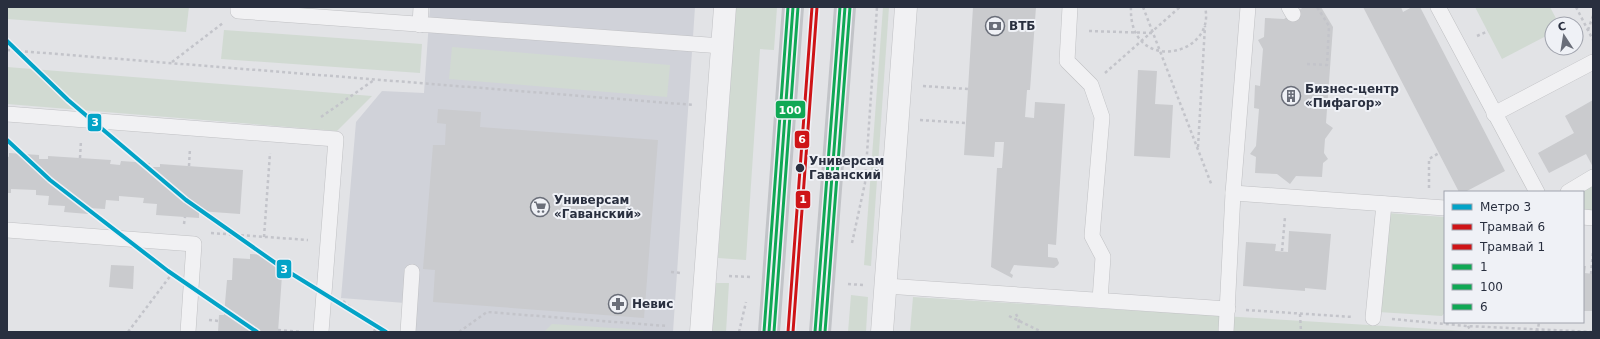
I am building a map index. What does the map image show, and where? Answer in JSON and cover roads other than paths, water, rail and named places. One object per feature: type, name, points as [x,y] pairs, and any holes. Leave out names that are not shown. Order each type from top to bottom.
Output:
[{"type":"main road","points":[[769,332],[793,7]]},
{"type":"main road","points":[[820,332],[845,7]]},
{"type":"street","points":[[701,332],[725,7]]},
{"type":"street","points":[[882,332],[876,286],[906,7]]},
{"type":"lane","points":[[420,25],[421,7]]},
{"type":"lane","points":[[1070,7],[1067,61],[1091,85],[1102,118],[1092,236],[1103,257],[1100,300]]},
{"type":"lane","points":[[1226,332],[1233,194],[1248,7]]},
{"type":"lane","points":[[1438,7],[1535,191]]},
{"type":"lane","points":[[238,9],[300,12],[420,25],[722,46]]},
{"type":"lane","points":[[1494,114],[1593,62]]},
{"type":"lane","points":[[7,114],[336,140],[321,332]]},
{"type":"lane","points":[[1570,191],[1593,177]]},
{"type":"lane","points":[[1233,194],[1444,208]]},
{"type":"lane","points":[[1373,318],[1384,204]]},
{"type":"lane","points":[[7,230],[194,244],[188,332]]},
{"type":"lane","points":[[408,332],[412,272]]},
{"type":"lane","points":[[876,286],[1228,309]]},
{"type":"metro line","name":"3","points":[[7,41],[68,100],[186,200],[284,269],[386,332]]},
{"type":"metro line","name":"3","points":[[7,140],[50,180],[168,271],[257,332]]},
{"type":"tram line","name":"6","points":[[788,332],[812,7]]},
{"type":"tram line","name":"1","points":[[793,332],[817,7]]},
{"type":"place","name":"ВТБ","points":[[995,26]]},
{"type":"place","name":"Бизнес-центр «Пифагор»","points":[[1291,96]]},
{"type":"place","name":"Универсам Гаванский","points":[[800,168]]},
{"type":"place","name":"Универсам «Гаванский»","points":[[540,207]]},
{"type":"place","name":"Невис","points":[[618,304]]}]
